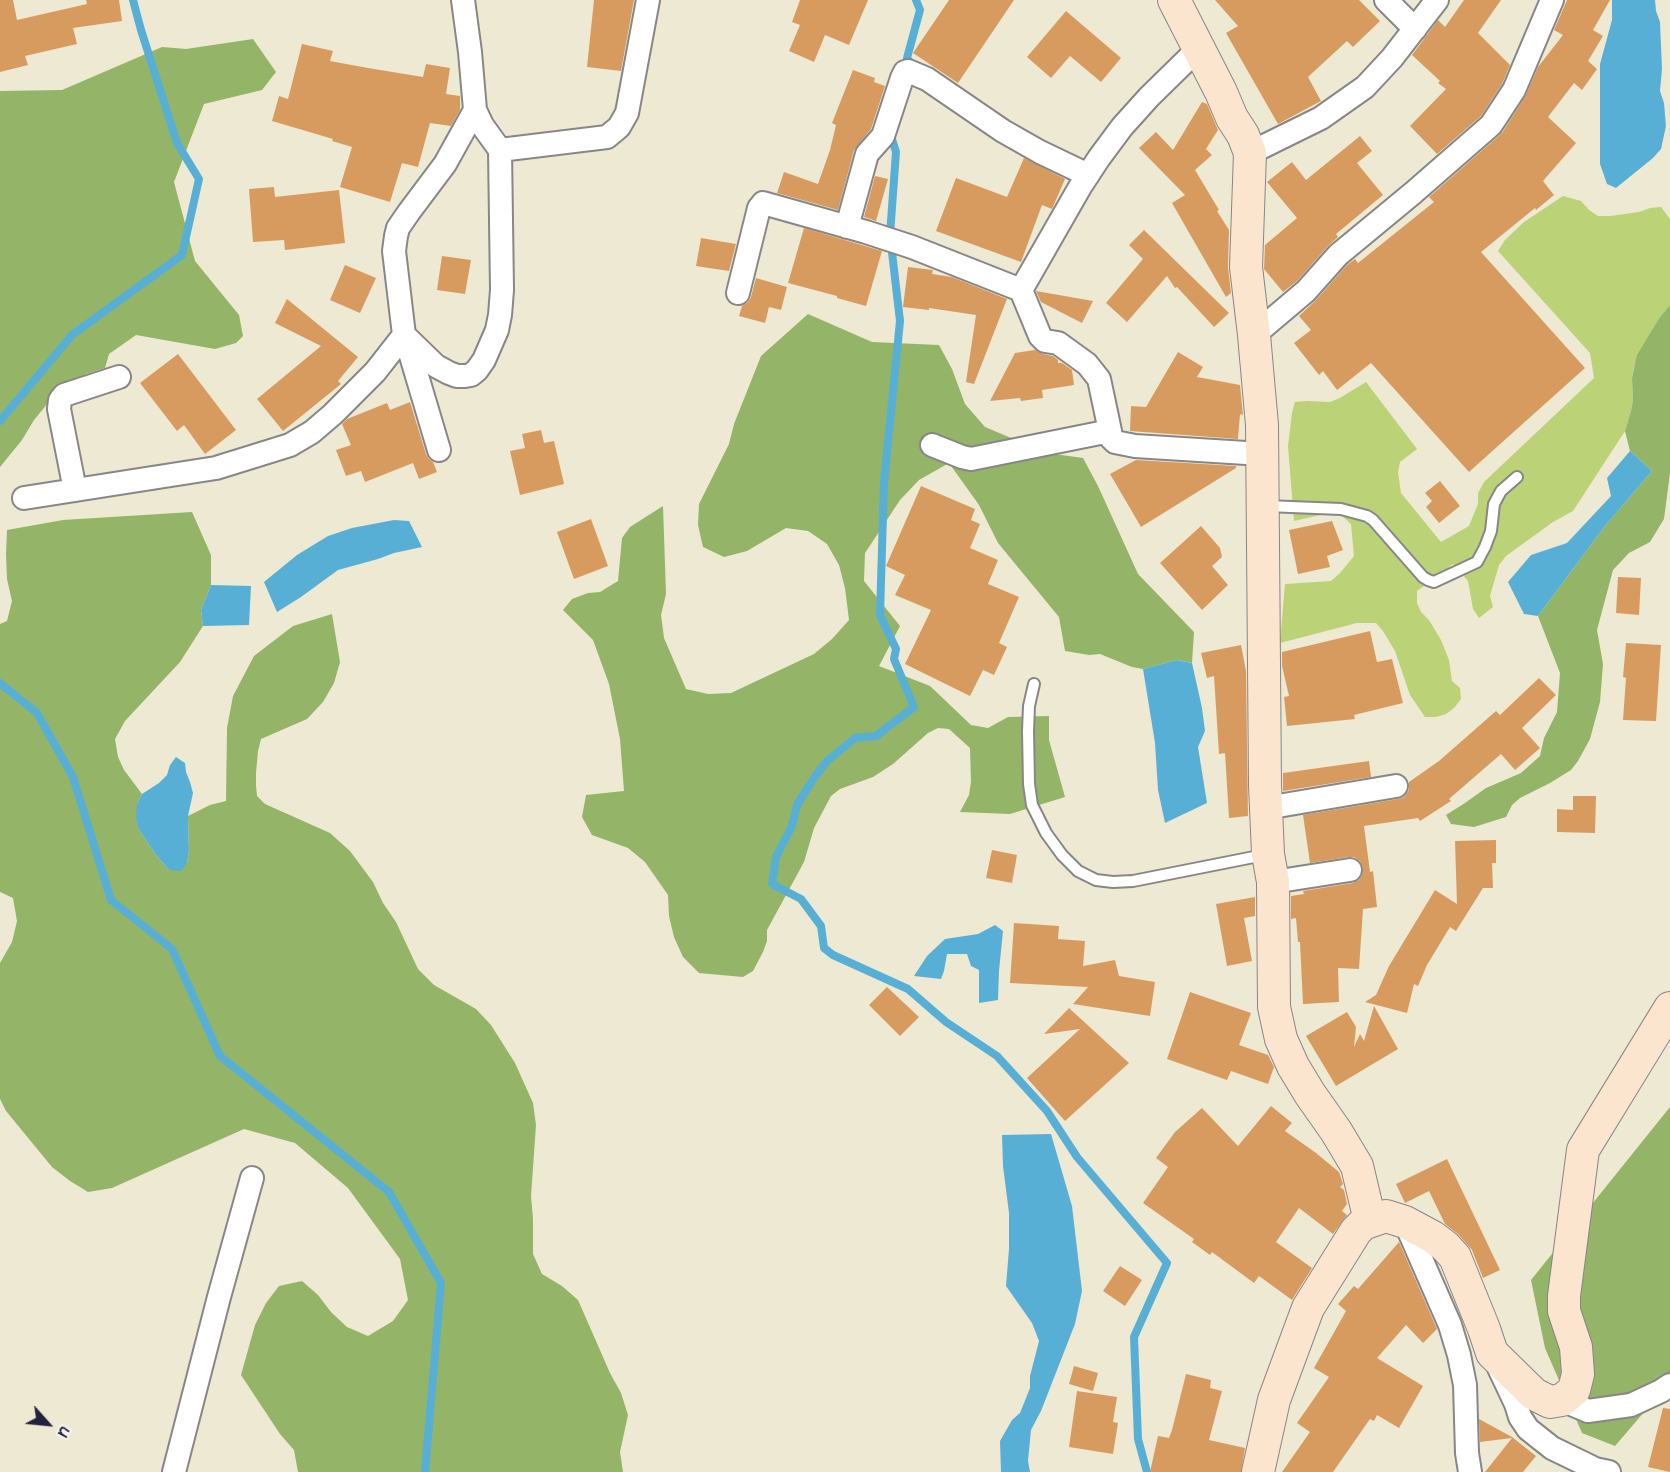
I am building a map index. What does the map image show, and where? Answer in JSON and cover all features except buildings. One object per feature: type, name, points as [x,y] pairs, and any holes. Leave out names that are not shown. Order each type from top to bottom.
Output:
[{"type":"street","points":[[404,335],[436,366],[457,376],[471,375],[477,370],[497,330],[501,298],[500,150],[482,125],[475,110],[463,0]]},
{"type":"street","points":[[500,150],[607,137],[619,128],[627,113],[648,0]]},
{"type":"street","points":[[1174,0],[1250,153],[1245,267],[1262,424],[1266,808],[1271,868],[1274,1007],[1281,1039],[1293,1066],[1357,1166],[1370,1221]]},
{"type":"street","points":[[1386,0],[1415,29]]},
{"type":"street","points":[[1250,153],[1322,118],[1365,87],[1392,58],[1437,0]]},
{"type":"street","points":[[1254,335],[1306,291],[1338,255],[1491,125],[1514,90],[1552,0]]},
{"type":"street","points":[[1022,290],[1088,175],[1122,127],[1199,48]]},
{"type":"street","points":[[856,230],[867,154],[883,136],[905,72],[913,72],[1040,152],[1088,175]]},
{"type":"street","points":[[440,450],[404,335],[394,251],[398,228],[445,164],[475,110]]},
{"type":"street","points":[[738,293],[761,204],[765,203],[912,247],[1022,290],[1040,336],[1058,343],[1087,364],[1099,379],[1110,431],[1115,442],[1127,445],[1263,454]]},
{"type":"street","points":[[24,498],[216,468],[290,445],[312,432],[333,414],[375,372],[404,335]]},
{"type":"street","points":[[75,490],[59,409],[60,400],[64,395],[119,377]]},
{"type":"street","points":[[932,445],[971,459],[1110,431]]},
{"type":"street","points":[[1266,808],[1396,786]]},
{"type":"street","points":[[1271,868],[1350,870]]},
{"type":"street","points":[[1491,1353],[1534,1394],[1550,1402],[1562,1400],[1574,1390],[1578,1374],[1576,1347],[1564,1311],[1564,1296],[1582,1150],[1670,1008]]},
{"type":"street","points":[[174,1472],[252,1178]]},
{"type":"street","points":[[1258,1472],[1274,1400],[1308,1308],[1356,1231],[1363,1224],[1386,1216],[1406,1222],[1433,1237],[1455,1257],[1484,1329],[1491,1353],[1520,1417],[1528,1429],[1552,1448],[1595,1469],[1609,1472]]},
{"type":"street","points":[[1406,1222],[1450,1325],[1459,1355],[1465,1385],[1467,1453],[1470,1472]]},
{"type":"street","points":[[1562,1400],[1588,1411],[1610,1408],[1631,1405],[1670,1385]]},
{"type":"lane","points":[[1263,506],[1341,508],[1367,516],[1423,577],[1434,582],[1477,562],[1491,531],[1494,504],[1501,491],[1517,477]]},
{"type":"lane","points":[[1034,684],[1029,706],[1028,731],[1029,784],[1032,805],[1046,833],[1062,855],[1078,871],[1096,880],[1113,882],[1271,868]]},
{"type":"green space","points":[[253,39],[276,72],[262,90],[204,104],[174,182],[195,261],[239,315],[243,336],[236,343],[215,349],[136,335],[109,354],[105,368],[86,374],[48,403],[0,467],[0,91],[62,90],[162,47],[186,49]]},
{"type":"green space","points":[[1563,196],[1581,201],[1598,216],[1639,212],[1661,207],[1670,219],[1670,305],[1660,317],[1634,367],[1633,400],[1625,431],[1573,511],[1553,522],[1506,556],[1499,565],[1490,596],[1493,607],[1479,618],[1473,609],[1468,581],[1453,564],[1417,591],[1417,603],[1441,640],[1449,660],[1452,681],[1460,688],[1461,699],[1446,714],[1425,717],[1410,695],[1395,651],[1376,623],[1357,623],[1280,643],[1285,584],[1331,581],[1354,556],[1351,524],[1340,514],[1329,513],[1294,521],[1288,446],[1292,413],[1295,402],[1330,402],[1366,382],[1417,449],[1400,462],[1398,472],[1401,493],[1441,542],[1469,526],[1478,504],[1478,493],[1484,482],[1594,378],[1590,353],[1498,251],[1505,240],[1524,222]]},
{"type":"green space","points":[[1670,305],[1670,473],[1664,519],[1650,542],[1629,553],[1613,570],[1597,630],[1603,664],[1600,702],[1590,739],[1571,770],[1520,798],[1512,805],[1506,817],[1474,827],[1451,824],[1446,815],[1486,788],[1521,773],[1540,756],[1544,738],[1557,712],[1560,673],[1538,616],[1605,526],[1652,471],[1630,451],[1625,431],[1633,400],[1632,378],[1637,355]]},
{"type":"green space","points":[[808,314],[872,342],[939,345],[952,369],[965,404],[985,427],[1047,453],[1083,458],[1138,574],[1194,632],[1192,663],[1177,660],[1143,669],[1100,654],[1089,655],[1065,651],[1059,617],[998,543],[979,505],[949,463],[919,480],[900,500],[865,553],[864,581],[900,626],[879,666],[930,686],[971,725],[988,728],[1008,717],[1049,716],[1049,740],[1065,797],[1010,814],[960,812],[969,795],[970,748],[949,729],[938,728],[928,733],[893,764],[873,777],[840,789],[831,796],[814,828],[804,862],[767,930],[767,941],[753,971],[743,977],[699,973],[683,957],[674,937],[669,916],[668,895],[645,862],[628,848],[592,835],[582,817],[586,795],[624,791],[620,739],[609,684],[593,640],[563,610],[572,599],[588,593],[600,592],[618,581],[622,538],[630,527],[663,506],[666,594],[661,615],[664,638],[686,689],[708,694],[731,693],[814,654],[849,620],[839,565],[827,544],[808,531],[786,528],[747,551],[724,557],[703,547],[698,525],[699,504],[729,444],[734,424],[761,356]]},
{"type":"green space","points":[[192,512],[211,555],[211,585],[201,610],[203,626],[180,662],[125,721],[115,739],[118,757],[124,770],[142,794],[137,804],[138,828],[169,870],[187,863],[188,816],[210,805],[226,801],[227,728],[233,696],[254,656],[293,626],[332,614],[340,662],[334,683],[323,702],[307,719],[261,739],[256,773],[257,796],[265,804],[330,833],[350,851],[373,882],[396,922],[418,969],[434,985],[476,1009],[491,1025],[515,1063],[533,1103],[536,1125],[531,1196],[533,1254],[542,1274],[562,1286],[578,1300],[621,1393],[628,1415],[620,1452],[623,1472],[298,1472],[294,1450],[280,1434],[241,1375],[255,1325],[266,1303],[279,1286],[302,1281],[347,1327],[368,1336],[393,1321],[408,1300],[400,1259],[348,1188],[295,1143],[244,1129],[112,1188],[88,1192],[52,1167],[6,1111],[0,1099],[0,963],[12,942],[17,921],[13,898],[0,892],[0,624],[7,621],[12,601],[7,579],[7,530],[63,520]]},
{"type":"green space","points":[[1670,1107],[1670,1392],[1657,1397],[1615,1446],[1582,1433],[1545,1348],[1531,1280]]},
{"type":"water","points":[[1612,0],[1655,0],[1660,22],[1662,69],[1660,91],[1664,103],[1666,126],[1661,149],[1616,188],[1607,184],[1600,164],[1600,64],[1612,20]]},
{"type":"water","points":[[1630,451],[1652,471],[1605,526],[1538,616],[1524,614],[1508,582],[1531,555],[1567,543],[1611,496],[1607,478]]},
{"type":"water","points":[[394,520],[409,521],[422,547],[338,570],[277,612],[264,582],[297,555],[328,536],[352,528]]},
{"type":"water","points":[[211,585],[251,586],[249,625],[203,626],[201,610]]},
{"type":"water","points":[[1177,660],[1192,663],[1202,708],[1205,731],[1198,747],[1207,803],[1165,823],[1158,790],[1155,743],[1143,669]]},
{"type":"water","points":[[176,757],[185,763],[193,793],[188,816],[189,851],[187,863],[181,871],[169,870],[156,855],[138,828],[136,816],[137,804],[142,794],[167,775]]},
{"type":"water","points":[[995,925],[1003,931],[998,1000],[979,1003],[979,970],[971,966],[967,954],[947,954],[941,979],[914,976],[927,956],[945,939],[978,934]]},
{"type":"water","points":[[1051,1134],[1072,1206],[1082,1291],[1075,1324],[1041,1411],[1031,1430],[1028,1461],[1030,1472],[1001,1472],[1000,1441],[1012,1420],[1020,1413],[1030,1388],[1030,1376],[1039,1341],[1032,1323],[1006,1286],[1009,1213],[1002,1135]]},
{"type":"waterway","points":[[0,421],[72,335],[182,255],[199,179],[177,143],[133,0]]},
{"type":"waterway","points":[[914,68],[907,58],[920,10],[916,0]]},
{"type":"waterway","points":[[890,133],[896,152],[890,235],[900,321],[884,482],[880,615],[896,649],[894,659],[914,707],[876,736],[855,738],[826,762],[797,805],[792,826],[776,857],[772,884],[801,899],[821,926],[824,948],[833,955],[908,989],[946,1022],[997,1056],[1047,1111],[1077,1157],[1167,1263],[1134,1337],[1138,1439],[1147,1472]]},
{"type":"waterway","points":[[0,683],[37,713],[73,777],[111,900],[172,949],[220,1056],[389,1192],[441,1283],[425,1472]]}]
